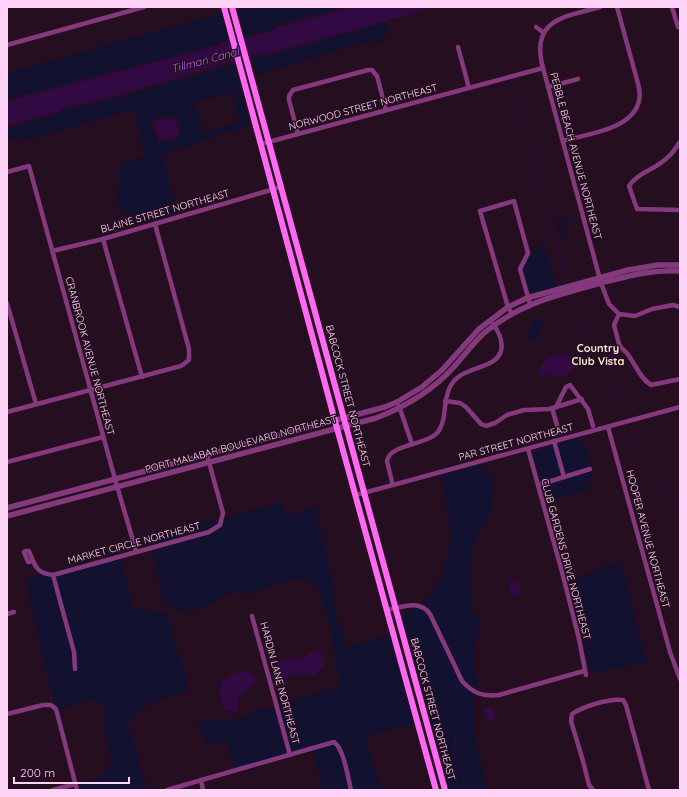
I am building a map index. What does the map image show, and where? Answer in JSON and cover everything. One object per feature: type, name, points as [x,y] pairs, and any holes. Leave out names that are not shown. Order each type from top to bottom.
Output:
[{"type":"main road","name":"BABCOCK STREET NORTHEAST","points":[[224,7],[436,790]]},
{"type":"main road","name":"BABCOCK STREET NORTHEAST","points":[[232,7],[445,790]]},
{"type":"main road","points":[[246,89],[254,87]]},
{"type":"main road","points":[[412,699],[420,697]]},
{"type":"street","points":[[7,45],[144,7]]},
{"type":"street","points":[[536,27],[544,33],[555,21],[566,16],[600,7]]},
{"type":"street","points":[[563,141],[624,122],[634,112],[639,102],[640,92],[617,7]]},
{"type":"street","points":[[672,7],[678,27]]},
{"type":"street","name":"PEBBLE BEACH AVENUE NORTHEAST","points":[[544,33],[539,49],[548,87],[601,280],[609,304],[619,314]]},
{"type":"street","points":[[458,47],[469,88]]},
{"type":"street","name":"NORWOOD STREET NORTHEAST","points":[[261,144],[543,68]]},
{"type":"street","points":[[298,134],[289,100],[289,96],[293,90],[372,70],[377,76],[386,110]]},
{"type":"street","points":[[548,87],[578,79]]},
{"type":"street","points":[[680,142],[668,158],[650,170],[634,178],[629,186],[636,209],[680,210]]},
{"type":"street","name":"CRANBROOK AVENUE NORTHEAST","points":[[7,172],[29,166],[103,437],[136,551]]},
{"type":"street","name":"BLAINE STREET NORTHEAST","points":[[52,251],[155,224],[281,187]]},
{"type":"street","points":[[512,314],[508,307],[480,211],[514,201],[528,253],[520,269],[527,298],[530,304]]},
{"type":"street","points":[[7,412],[181,366],[189,360],[189,349],[155,224]]},
{"type":"street","points":[[103,238],[142,377]]},
{"type":"street","name":"PORT MALABAR BOULEVARD NORTHEAST","points":[[7,516],[376,418],[400,408],[426,392],[446,376],[472,345],[494,325],[530,304],[642,267],[680,265]]},
{"type":"street","name":"PORT MALABAR BOULEVARD NORTHEAST","points":[[7,508],[385,407],[397,402],[422,387],[442,370],[468,340],[490,320],[508,307],[527,298],[601,280],[644,272],[680,271]]},
{"type":"street","points":[[7,303],[36,404]]},
{"type":"street","points":[[680,307],[673,305],[652,309],[635,316],[619,314],[614,326],[615,335],[620,346],[629,355],[645,380],[651,385],[680,379]]},
{"type":"street","points":[[392,482],[387,457],[392,453],[437,433],[442,425],[445,401],[450,387],[458,377],[467,371],[491,362],[500,354],[502,344],[501,338],[490,320]]},
{"type":"street","points":[[559,432],[554,407],[568,385],[570,385],[582,399],[588,409],[593,426]]},
{"type":"street","points":[[445,401],[460,403],[466,407],[484,426],[490,425],[507,415],[524,410],[554,407],[582,399]]},
{"type":"street","points":[[397,402],[412,444]]},
{"type":"street","name":"PAR STREET NORTHEAST","points":[[356,495],[680,407]]},
{"type":"street","name":"HOOPER AVENUE NORTHEAST","points":[[608,427],[670,652],[680,679]]},
{"type":"street","points":[[7,462],[103,437]]},
{"type":"street","points":[[554,441],[564,477]]},
{"type":"street","name":"CLUB GARDENS DRIVE NORTHEAST","points":[[396,608],[412,604],[421,606],[427,611],[462,682],[469,689],[481,695],[489,697],[499,695],[585,673],[579,639],[562,572],[528,449]]},
{"type":"street","name":"MARKET CIRCLE NORTHEAST","points":[[53,575],[209,532],[220,525],[223,513],[207,454]]},
{"type":"street","points":[[538,485],[590,470]]},
{"type":"street","points":[[18,506],[19,513]]},
{"type":"street","points":[[33,561],[37,568],[43,573],[53,575],[74,652],[75,669]]},
{"type":"street","points":[[387,610],[396,608]]},
{"type":"street","points":[[7,614],[14,612]]},
{"type":"street","name":"HARDIN LANE NORTHEAST","points":[[252,616],[290,755]]},
{"type":"street","points":[[593,790],[589,785],[571,721],[572,714],[580,709],[616,699],[623,700],[626,705],[649,790]]},
{"type":"street","points":[[7,714],[43,705],[51,705],[56,709],[77,790]]},
{"type":"street","name":"HARDIN LANE NORTHEAST","points":[[167,790],[334,742],[338,744],[342,752],[351,790]]},
{"type":"street","points":[[201,780],[203,790]]},
{"type":"street","points":[[53,790],[75,784]]},
{"type":"shaded area","points":[[251,7],[346,7],[278,25],[271,30],[245,36],[238,11]]},
{"type":"shaded area","points":[[222,13],[228,39],[215,45],[7,99],[7,73]]},
{"type":"shaded area","points":[[389,22],[383,43],[369,41],[256,75],[251,58],[276,53]]},
{"type":"shaded area","points":[[235,64],[250,125],[162,155],[178,214],[131,226],[129,216],[118,205],[116,192],[120,180],[119,173],[121,165],[127,161],[145,156],[134,109],[25,141],[24,136],[7,141],[7,128],[54,115],[66,109],[98,103]],"holes":[[[232,92],[239,122],[205,132],[195,103]],[[159,116],[177,117],[181,136],[172,140],[158,143],[151,122],[153,118]]]},
{"type":"shaded area","points":[[568,218],[569,221],[561,224],[567,240],[561,241],[557,223],[558,221]]},
{"type":"shaded area","points":[[543,241],[556,287],[528,295],[523,271],[527,261]]},
{"type":"shaded area","points":[[535,318],[544,323],[536,340],[533,340],[526,337],[526,335]]},
{"type":"shaded area","points":[[577,438],[586,446],[591,464],[590,489],[547,501],[533,453]]},
{"type":"shaded area","points":[[479,464],[493,477],[494,496],[489,516],[473,545],[469,573],[473,608],[480,624],[473,657],[477,682],[473,710],[474,733],[488,790],[450,790],[402,616],[421,602],[436,587],[446,561],[450,542],[450,526],[442,474]]},
{"type":"shaded area","points":[[281,502],[286,516],[315,507],[335,592],[333,604],[347,646],[389,635],[414,723],[365,737],[382,790],[324,790],[312,750],[235,771],[225,740],[206,745],[198,722],[207,719],[225,721],[241,718],[261,708],[277,707],[341,686],[330,630],[319,589],[299,577],[280,582],[251,594],[232,592],[201,609],[178,610],[164,602],[150,538]]},
{"type":"shaded area","points":[[119,552],[134,608],[166,613],[190,690],[153,702],[127,721],[148,790],[80,790],[81,784],[100,778],[112,761],[104,728],[106,708],[95,698],[58,710],[54,703],[25,579],[89,562],[109,559],[108,555]]},
{"type":"shaded area","points":[[620,561],[646,662],[591,673],[568,581]]},
{"type":"water","name":"Tillman Canal","points":[[354,7],[435,7],[275,52],[252,56],[98,101],[66,107],[54,113],[7,126],[7,101],[216,46],[230,40],[271,31],[279,27]]},
{"type":"water","points":[[157,120],[173,120],[176,123],[179,134],[173,138],[160,140],[155,131],[155,123]]},
{"type":"water","points":[[611,347],[618,354],[613,361],[606,354],[605,350]]},
{"type":"water","points":[[563,354],[571,357],[577,366],[563,377],[549,374],[542,376],[540,374],[541,365],[543,362],[550,357]]},
{"type":"water","points":[[518,580],[521,593],[512,596],[508,583]]},
{"type":"water","points":[[320,651],[324,659],[324,666],[314,675],[291,674],[285,685],[282,687],[274,679],[274,666],[282,660],[290,657],[303,658],[311,652]]},
{"type":"water","points":[[245,671],[254,674],[256,683],[239,694],[236,712],[225,710],[220,694],[222,683],[230,676]]},
{"type":"water","points":[[493,707],[496,720],[487,722],[483,710]]},
{"type":"waterway","points":[[512,84],[565,277]]},
{"type":"waterway","points":[[572,301],[586,347],[606,372],[615,387],[625,416]]},
{"type":"waterway","points":[[629,431],[638,450],[680,511]]},
{"type":"waterway","points":[[456,736],[454,754],[463,775],[465,790]]},
{"type":"district","name":"Country Club Vista","points":[[598,354]]}]
